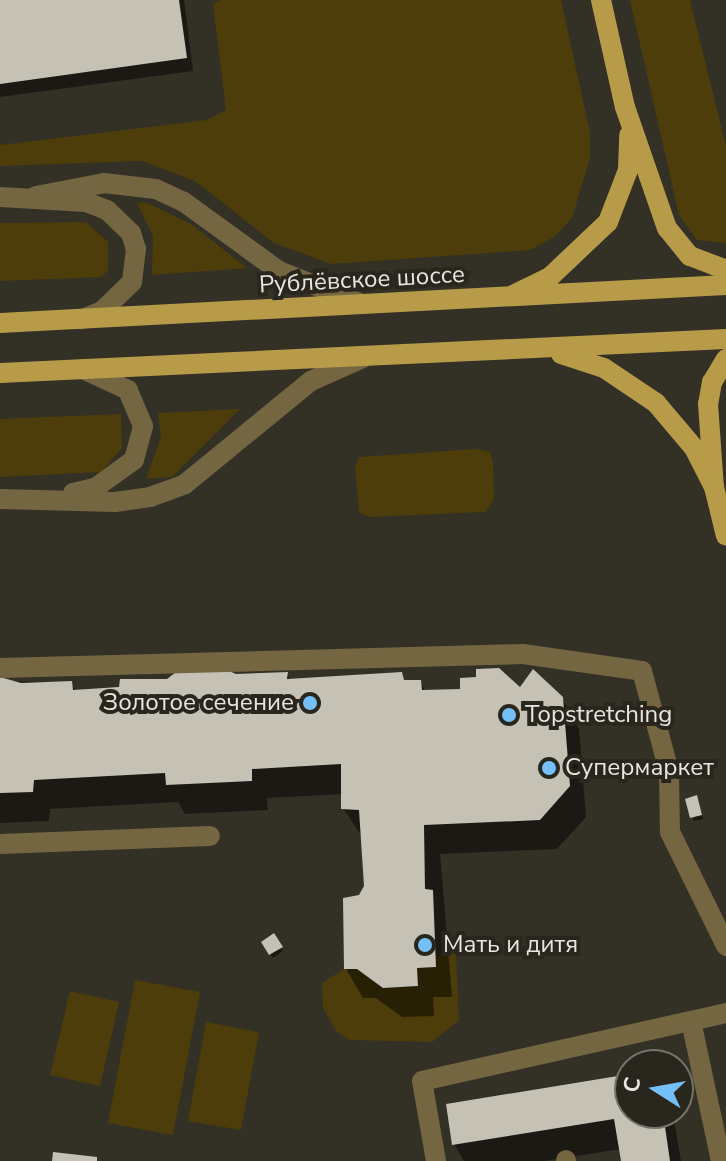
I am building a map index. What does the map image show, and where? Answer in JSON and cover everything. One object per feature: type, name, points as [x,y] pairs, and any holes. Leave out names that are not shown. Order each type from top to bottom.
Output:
[{"type":"main road","points":[[601,0],[625,107],[667,228],[690,256],[726,270]]},
{"type":"main road","points":[[504,299],[550,277],[608,222],[628,170],[625,107]]},
{"type":"main road","name":"Рублёвское шоссе","points":[[0,323],[726,285]]},
{"type":"main road","points":[[0,373],[726,339]]},
{"type":"main road","points":[[533,349],[574,357],[635,385],[675,423],[714,487]]},
{"type":"main road","points":[[726,359],[712,382],[708,404],[714,487],[726,536]]},
{"type":"street","points":[[36,196],[104,183],[156,189],[184,202],[279,271],[365,305]]},
{"type":"street","points":[[0,197],[78,200],[107,210],[131,233],[136,249],[132,282],[120,298],[78,320]]},
{"type":"street","points":[[0,499],[58,497],[115,502],[150,497],[185,484],[311,381],[370,356]]},
{"type":"street","points":[[58,497],[95,488],[117,475],[134,460],[141,444],[143,426],[128,390],[83,369]]},
{"type":"street","points":[[0,668],[523,654],[642,671],[669,771],[670,832],[726,946]]},
{"type":"street","points":[[0,844],[210,836]]},
{"type":"street","points":[[436,1161],[422,1081],[726,1013]]},
{"type":"street","points":[[691,1021],[721,1161]]},
{"type":"shaded area","points":[[220,0],[561,0],[590,132],[590,158],[572,218],[554,237],[530,250],[331,264],[274,243],[195,181],[142,161],[0,166],[0,145],[207,120],[226,110],[213,4]]},
{"type":"shaded area","points":[[630,0],[690,0],[726,146],[726,243],[697,240],[679,215]]},
{"type":"shaded area","points":[[145,202],[191,224],[247,268],[152,275],[153,236],[137,203]]},
{"type":"shaded area","points":[[86,222],[108,242],[108,270],[102,277],[0,281],[0,223]]},
{"type":"shaded area","points":[[240,409],[172,477],[146,479],[161,437],[158,413]]},
{"type":"shaded area","points":[[121,414],[122,448],[101,472],[0,477],[0,419]]},
{"type":"shaded area","points":[[476,449],[490,452],[493,462],[494,500],[485,512],[369,517],[359,512],[355,467],[359,457]]},
{"type":"shaded area","points":[[456,953],[459,1020],[432,1042],[350,1040],[336,1031],[323,1008],[322,983],[344,969],[357,969],[383,988],[417,986],[417,968],[436,967],[436,956]]},
{"type":"shaded area","points":[[135,980],[200,992],[173,1135],[108,1123]]},
{"type":"shaded area","points":[[70,991],[119,1002],[100,1086],[50,1075]]},
{"type":"shaded area","points":[[206,1022],[259,1032],[241,1130],[188,1121]]},
{"type":"building","points":[[0,0],[179,0],[187,58],[0,84]]},
{"type":"building","points":[[222,668],[236,674],[288,672],[287,679],[402,672],[404,680],[421,680],[422,690],[460,689],[460,678],[476,677],[476,669],[499,668],[520,687],[533,669],[563,697],[570,786],[540,820],[424,825],[425,889],[433,890],[436,967],[417,968],[418,986],[383,988],[357,969],[344,969],[343,898],[359,895],[364,886],[359,810],[341,809],[341,764],[252,769],[252,781],[166,785],[165,773],[34,780],[33,792],[0,793],[0,677],[21,683],[72,681],[73,690],[119,687],[120,679],[167,679],[180,669]]},
{"type":"building","points":[[697,795],[702,815],[690,818],[685,799]]},
{"type":"building","points":[[274,933],[283,947],[269,955],[261,942]]},
{"type":"building","points":[[614,1077],[614,1119],[452,1145],[446,1104]]},
{"type":"building","points":[[616,1129],[665,1129],[670,1161],[621,1161]]},
{"type":"building","points":[[53,1152],[97,1157],[97,1161],[52,1161]]},
{"type":"place","name":"Золотое сечение","points":[[310,703]]},
{"type":"place","name":"Topstretching","points":[[509,715]]},
{"type":"place","name":"Супермаркет","points":[[549,768]]},
{"type":"place","name":"Мать и дитя","points":[[425,945]]}]
